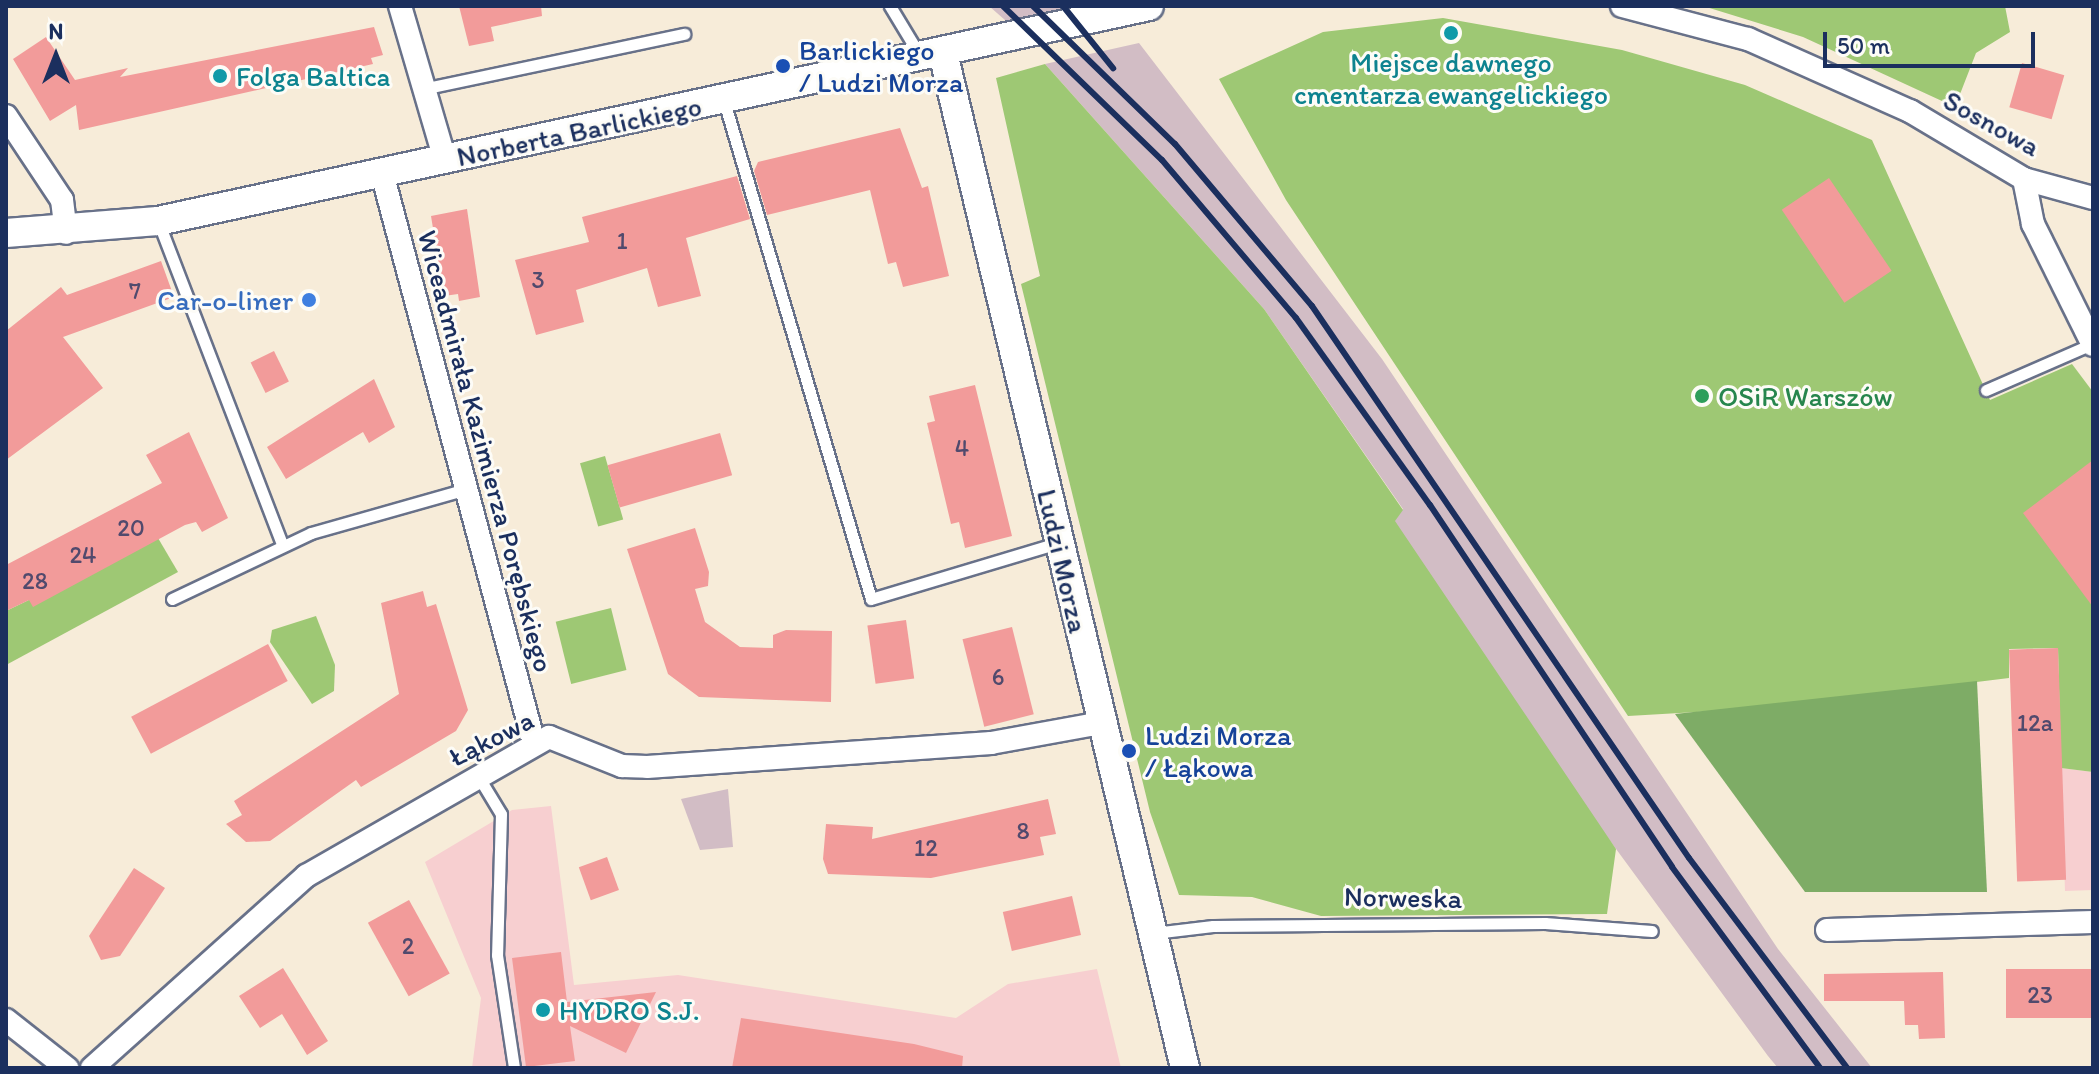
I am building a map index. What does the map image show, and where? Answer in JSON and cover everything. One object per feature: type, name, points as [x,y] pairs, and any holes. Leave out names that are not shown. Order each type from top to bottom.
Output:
[{"type":"street","points":[[400,6],[427,88],[445,160]]},
{"type":"street","name":"Norberta Barlickiego","points":[[6,233],[66,233],[158,221],[932,56],[1149,6]]},
{"type":"street","name":"Sosnowa","points":[[1632,8],[1748,39],[1910,111],[2024,179],[2093,198]]},
{"type":"street","name":"Ludzi Morza","points":[[932,56],[1059,543],[1185,1068]]},
{"type":"street","points":[[6,116],[62,200],[66,233]]},
{"type":"street","name":"Wiceadmirała Kazimierza Porębskiego","points":[[382,173],[534,743]]},
{"type":"street","points":[[2024,179],[2029,214],[2093,345]]},
{"type":"street","name":"Łąkowa","points":[[92,1068],[306,876],[534,743],[560,738],[622,766],[647,767],[991,743],[1101,723]]},
{"type":"street","points":[[1827,930],[2093,922]]},
{"type":"street","points":[[6,1020],[67,1068]]},
{"type":"lane","points":[[890,6],[932,56]]},
{"type":"lane","points":[[427,88],[684,34]]},
{"type":"lane","points":[[724,100],[871,599],[1059,543]]},
{"type":"lane","points":[[158,221],[282,544]]},
{"type":"lane","points":[[1986,390],[2093,345]]},
{"type":"lane","points":[[172,599],[282,544],[466,489]]},
{"type":"lane","points":[[478,775],[501,814],[497,955],[514,1068]]},
{"type":"lane","name":"Norweska","points":[[1153,933],[1213,926],[1545,923],[1652,931]]},
{"type":"shaded area","points":[[989,6],[1106,6],[1021,34]]},
{"type":"shaded area","points":[[1139,43],[1382,359],[1778,949],[1872,1068],[1778,1068],[1768,1056],[1586,808],[1394,521],[1403,509],[1264,309],[1045,64]]},
{"type":"shaded area","points":[[2061,768],[2093,772],[2093,890],[2065,891]]},
{"type":"shaded area","points":[[728,789],[733,847],[700,850],[681,799]]},
{"type":"shaded area","points":[[551,806],[574,985],[678,975],[956,1018],[1008,984],[1097,969],[1121,1068],[472,1068],[481,998],[425,862],[512,810]]},
{"type":"green space","points":[[1703,6],[2005,6],[2010,32],[1976,53],[1955,107],[1803,37]]},
{"type":"green space","name":"OSiR Warszów","points":[[1443,18],[1622,50],[1745,85],[1872,140],[1990,400],[2072,364],[2093,392],[2093,772],[2061,768],[2058,648],[2009,649],[2009,678],[1765,708],[1628,716],[1286,200],[1219,79],[1323,32]]},
{"type":"green space","points":[[1045,64],[1264,309],[1403,510],[1395,521],[1616,849],[1607,914],[1321,916],[1252,897],[1179,895],[1150,812],[1021,284],[1040,276],[996,78]]},
{"type":"green space","points":[[605,456],[623,519],[598,527],[580,463]]},
{"type":"green space","points":[[158,538],[178,572],[6,665],[6,611]]},
{"type":"green space","points":[[611,608],[626,670],[571,684],[556,622]]},
{"type":"green space","points":[[316,616],[335,665],[334,691],[312,704],[270,642],[272,630]]},
{"type":"green space","points":[[1977,681],[1987,892],[1805,892],[1675,714]]},
{"type":"building","points":[[459,6],[541,6],[542,16],[491,27],[494,41],[469,46]]},
{"type":"building","name":"Folga Baltica","points":[[374,27],[383,55],[371,58],[373,64],[79,130],[76,105],[50,121],[13,59],[46,37],[75,80],[128,68],[120,77]]},
{"type":"building","points":[[2022,63],[2064,75],[2052,119],[2009,107]]},
{"type":"building","points":[[900,128],[922,188],[928,186],[949,276],[903,287],[896,262],[888,264],[870,190],[767,215],[754,171],[758,162]]},
{"type":"building","points":[[737,176],[750,219],[686,238],[701,296],[658,307],[647,268],[576,290],[584,322],[536,335],[515,260],[589,242],[582,217]]},
{"type":"building","points":[[1829,178],[1892,271],[1844,303],[1782,210]]},
{"type":"building","points":[[467,209],[480,297],[459,301],[458,294],[444,296],[431,216]]},
{"type":"building","points":[[161,261],[174,297],[63,337],[103,388],[6,460],[6,331],[61,287],[67,295]]},
{"type":"building","points":[[274,351],[289,382],[266,393],[251,362]]},
{"type":"building","points":[[374,379],[395,427],[369,443],[363,432],[286,479],[267,447]]},
{"type":"building","points":[[975,385],[1012,536],[965,548],[959,522],[951,524],[927,423],[935,421],[929,396]]},
{"type":"building","points":[[189,432],[228,518],[202,532],[196,522],[185,525],[33,607],[29,600],[6,611],[6,565],[162,483],[146,455]]},
{"type":"building","points":[[720,433],[732,475],[620,508],[608,465]]},
{"type":"building","points":[[2093,460],[2093,607],[2023,513]]},
{"type":"building","points":[[695,528],[709,572],[708,586],[695,589],[705,622],[740,647],[773,648],[773,635],[786,630],[832,631],[831,702],[699,697],[668,674],[627,549]]},
{"type":"building","points":[[423,591],[427,607],[436,604],[468,710],[456,731],[361,787],[356,780],[270,841],[246,842],[226,824],[242,815],[234,801],[399,694],[381,603]]},
{"type":"building","points":[[906,620],[914,678],[876,684],[867,625]]},
{"type":"building","points":[[1012,627],[1034,714],[984,727],[963,639]]},
{"type":"building","points":[[268,644],[288,681],[151,754],[131,717]]},
{"type":"building","points":[[2058,648],[2066,880],[2017,882],[2009,650]]},
{"type":"building","points":[[1048,799],[1056,834],[1040,837],[1044,855],[931,878],[828,874],[823,859],[826,824],[873,827],[872,839]]},
{"type":"building","points":[[607,857],[619,890],[591,900],[579,867]]},
{"type":"building","points":[[134,868],[165,888],[120,956],[101,960],[89,936]]},
{"type":"building","points":[[1072,896],[1081,935],[1012,951],[1003,912]]},
{"type":"building","points":[[409,900],[450,973],[409,996],[368,923]]},
{"type":"building","name":"HYDRO S.J.","points":[[561,952],[567,1002],[656,992],[626,1053],[570,1026],[575,1061],[526,1067],[512,958]]},
{"type":"building","points":[[283,968],[328,1041],[307,1055],[282,1014],[260,1028],[239,996]]},
{"type":"building","points":[[2006,969],[2093,969],[2093,1018],[2006,1018]]},
{"type":"building","points":[[1943,972],[1945,1038],[1919,1039],[1918,1025],[1905,1025],[1904,1001],[1824,1001],[1824,974]]},
{"type":"building","points":[[741,1018],[914,1044],[963,1056],[962,1068],[732,1068]]},
{"type":"railway","points":[[1003,6],[1162,160],[1296,318],[1430,505],[1672,867],[1820,1068]]},
{"type":"railway","points":[[1033,6],[1175,144],[1312,306],[1689,858],[1847,1068]]},
{"type":"railway","points":[[1063,6],[1113,68]]},
{"type":"place","name":"Miejsce dawnego cmentarza ewangelickiego","points":[[1451,33]]},
{"type":"place","name":"Barlickiego / Ludzi Morza","points":[[783,66]]},
{"type":"place","name":"Folga Baltica","points":[[220,76]]},
{"type":"place","name":"Car-o-liner","points":[[309,300]]},
{"type":"place","name":"OSiR Warszów","points":[[1702,396]]},
{"type":"place","name":"Ludzi Morza / Łąkowa","points":[[1129,751]]},
{"type":"place","name":"HYDRO S.J.","points":[[543,1010]]}]
